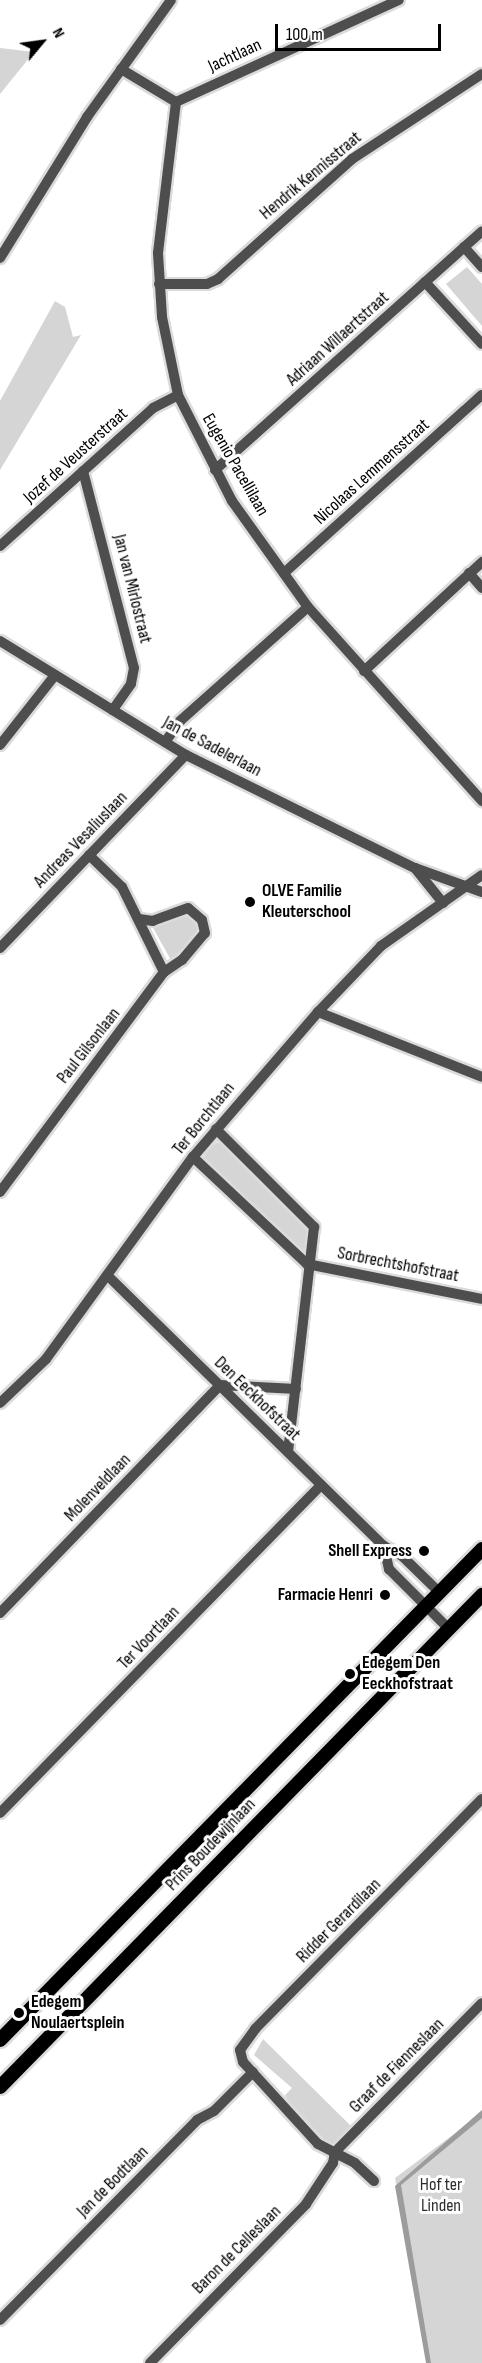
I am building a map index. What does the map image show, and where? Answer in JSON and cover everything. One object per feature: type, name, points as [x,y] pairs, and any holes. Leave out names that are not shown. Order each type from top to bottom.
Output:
[{"type":"main road","name":"Prins Boudewijnlaan","points":[[0,2040],[423,1604],[439,1592],[482,1549]]},
{"type":"main road","name":"Prins Boudewijnlaan","points":[[0,2087],[482,1595]]},
{"type":"street","points":[[0,258],[121,69],[171,0]]},
{"type":"street","name":"Jachtlaan","points":[[176,102],[399,0]]},
{"type":"street","points":[[121,69],[176,102]]},
{"type":"street","name":"Hendrik Kennisstraat","points":[[159,284],[207,284],[218,279],[352,159],[482,74]]},
{"type":"street","name":"Eugenio Pacellilaan","points":[[176,102],[160,216],[159,284],[178,395],[214,470],[308,607],[482,801]]},
{"type":"street","name":"Adriaan Willaertstraat","points":[[214,470],[482,231]]},
{"type":"street","points":[[464,247],[482,267]]},
{"type":"street","points":[[425,282],[482,344]]},
{"type":"street","name":"Jozef de Veusterstraat","points":[[0,546],[153,408],[178,395]]},
{"type":"street","name":"Nicolaas Lemmensstraat","points":[[284,573],[482,395]]},
{"type":"street","name":"Jan van Mirlostraat","points":[[83,471],[134,668],[131,684],[113,710]]},
{"type":"street","points":[[364,671],[482,562]]},
{"type":"street","points":[[469,573],[482,588]]},
{"type":"street","points":[[165,742],[180,721],[308,607]]},
{"type":"street","name":"Jan de Sadelerlaan","points":[[0,641],[186,755],[415,868],[482,891]]},
{"type":"street","points":[[0,745],[55,675]]},
{"type":"street","name":"Andreas Vesaliuslaan","points":[[0,948],[186,755]]},
{"type":"street","points":[[89,855],[122,887],[164,972]]},
{"type":"street","name":"Jan de Sadelerlaan","points":[[415,868],[443,903]]},
{"type":"street","name":"Ter Borchtlaan","points":[[0,1403],[46,1359],[193,1157],[318,1012],[381,946],[482,875]]},
{"type":"street","name":"Paul Gilsonlaan","points":[[0,1192],[164,972],[183,960],[205,933],[204,925],[188,908],[153,921],[139,919]]},
{"type":"street","points":[[318,1012],[482,1077]]},
{"type":"street","points":[[216,1129],[312,1221],[288,1452]]},
{"type":"street","points":[[193,1157],[307,1264]]},
{"type":"street","name":"Sorbrechtshofstraat","points":[[307,1264],[482,1299]]},
{"type":"street","name":"Den Eeckhofstraat","points":[[108,1276],[384,1546],[402,1556],[439,1592]]},
{"type":"street","points":[[0,1384],[10,1393]]},
{"type":"street","points":[[220,1385],[296,1389]]},
{"type":"street","name":"Molenveldlaan","points":[[0,1613],[220,1385]]},
{"type":"street","name":"Ter Voortlaan","points":[[0,1813],[321,1485]]},
{"type":"street","name":"Den Eeckhofstraat","points":[[384,1546],[389,1569],[423,1604]]},
{"type":"street","points":[[423,1604],[448,1628]]},
{"type":"street","name":"Ridder Gerardilaan","points":[[253,2072],[243,2062],[240,2050],[255,2029],[482,1799]]},
{"type":"street","name":"Graaf de Fienneslaan","points":[[335,2152],[482,2004]]},
{"type":"street","points":[[253,2072],[318,2144],[335,2152],[374,2181]]},
{"type":"street","name":"Jan de Bodtlaan","points":[[0,2320],[196,2120],[214,2111],[253,2072]]},
{"type":"street","name":"Baron de Celleslaan","points":[[150,2363],[306,2204],[333,2163],[335,2152]]},
{"type":"green space","points":[[0,48],[34,52],[0,94]]},
{"type":"green space","points":[[467,267],[482,284],[482,326],[446,284]]},
{"type":"green space","points":[[55,301],[65,307],[73,337],[81,335],[0,470],[0,401]]},
{"type":"green space","points":[[186,914],[197,922],[198,936],[172,962],[152,926]]},
{"type":"green space","points":[[217,1142],[226,1146],[308,1226],[305,1249],[300,1252],[204,1161],[205,1152]]},
{"type":"green space","points":[[263,2039],[353,2128],[337,2144],[329,2144],[288,2102],[285,2095],[292,2088],[254,2055]]},
{"type":"green space","name":"Hof ter Linden","points":[[482,2113],[482,2363],[429,2363],[395,2178]]},
{"type":"shaded area","points":[[482,2110],[482,2118],[401,2185],[431,2363],[426,2363],[395,2186]]},
{"type":"place","name":"OLVE Familie Kleuterschool","points":[[250,902]]},
{"type":"place","name":"Shell Express","points":[[424,1551]]},
{"type":"place","name":"Farmacie Henri","points":[[385,1595]]},
{"type":"place","name":"Edegem Den Eeckhofstraat","points":[[350,1674]]},
{"type":"place","name":"Edegem Noulaertsplein","points":[[19,2013]]}]
